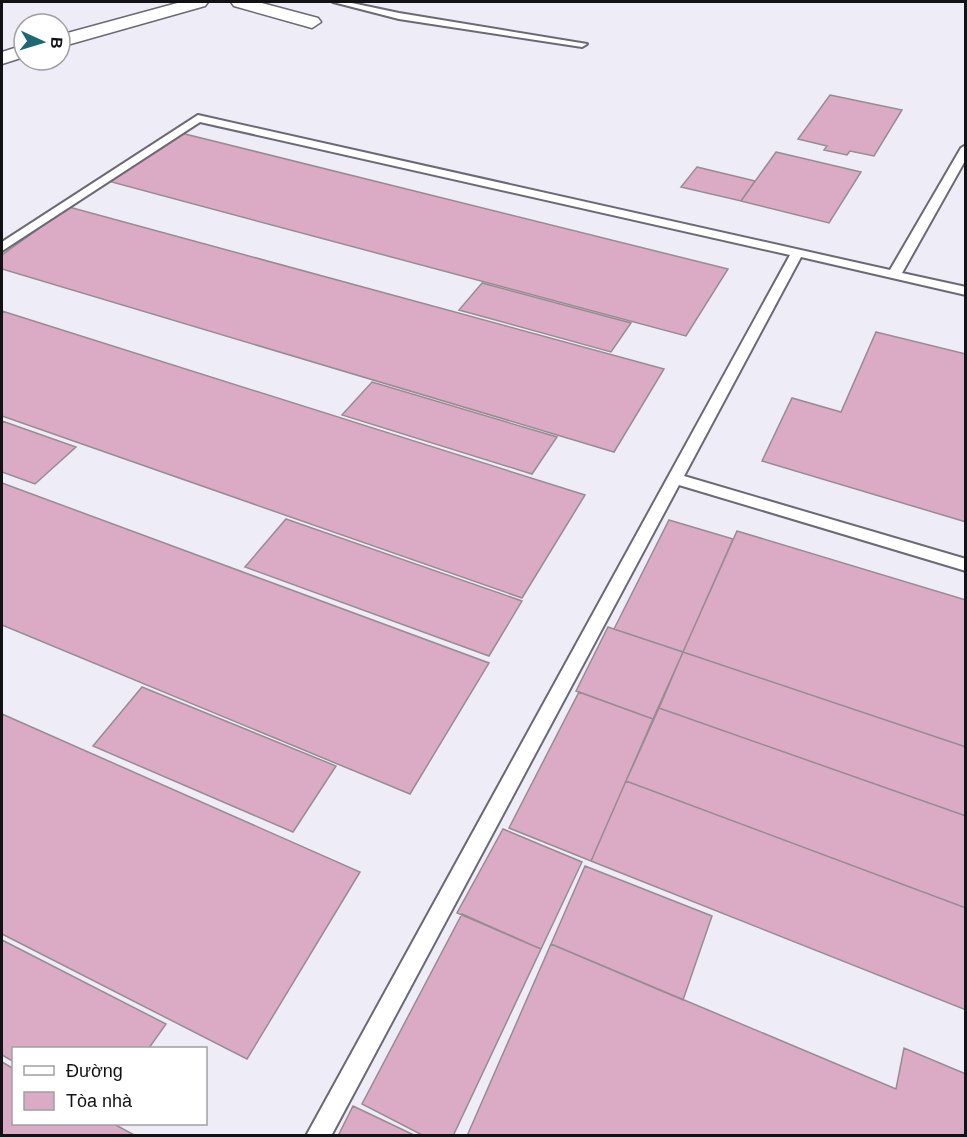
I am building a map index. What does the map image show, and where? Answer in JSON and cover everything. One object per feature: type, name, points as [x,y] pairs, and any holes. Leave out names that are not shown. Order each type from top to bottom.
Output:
[{"type":"street","points":[[72,38],[199,2]]},
{"type":"street","points":[[240,2],[312,22]]},
{"type":"lane","points":[[336,2],[399,16],[582,44]]},
{"type":"lane","points":[[2,247],[198,118],[966,291]]},
{"type":"lane","points":[[894,275],[966,148]]},
{"type":"lane","points":[[318,1136],[796,253]]},
{"type":"lane","points":[[675,478],[966,565]]},
{"type":"building","points":[[830,95],[902,110],[874,156],[850,151],[847,155],[824,150],[827,146],[798,139]]},
{"type":"building","points":[[177,132],[728,269],[686,336],[108,181]]},
{"type":"building","points":[[776,152],[861,172],[829,223],[741,201]]},
{"type":"building","points":[[697,167],[755,181],[741,201],[681,187]]},
{"type":"building","points":[[69,207],[664,369],[614,452],[2,269],[2,255]]},
{"type":"building","points":[[482,283],[631,323],[611,352],[459,310]]},
{"type":"building","points":[[2,311],[585,495],[522,598],[2,416]]},
{"type":"building","points":[[876,332],[966,354],[966,522],[762,461],[792,398],[841,412]]},
{"type":"building","points":[[372,382],[557,437],[532,474],[342,415]]},
{"type":"building","points":[[2,421],[76,447],[35,484],[2,472]]},
{"type":"building","points":[[2,483],[489,663],[410,794],[2,625]]},
{"type":"building","points":[[286,519],[522,601],[489,656],[245,567]]},
{"type":"building","points":[[669,520],[733,539],[683,652],[614,629]]},
{"type":"building","points":[[737,531],[966,600],[966,747],[683,652]]},
{"type":"building","points":[[608,627],[683,652],[653,719],[576,691]]},
{"type":"building","points":[[683,652],[966,747],[966,816],[659,708]]},
{"type":"building","points":[[142,687],[336,766],[293,832],[93,746]]},
{"type":"building","points":[[579,692],[653,719],[591,861],[509,828]]},
{"type":"building","points":[[659,708],[966,816],[966,908],[626,781]]},
{"type":"building","points":[[2,714],[360,872],[247,1059],[2,934]]},
{"type":"building","points":[[626,781],[966,908],[966,1010],[591,861]]},
{"type":"building","points":[[503,829],[582,862],[541,949],[457,913]]},
{"type":"building","points":[[585,866],[712,916],[683,1000],[551,944]]},
{"type":"building","points":[[462,914],[541,949],[453,1136],[424,1136],[362,1104]]},
{"type":"building","points":[[2,940],[166,1024],[150,1047],[12,1047],[12,1061],[2,1055]]},
{"type":"building","points":[[551,944],[896,1089],[904,1048],[966,1074],[966,1136],[467,1136]]},
{"type":"building","points":[[2,1062],[12,1068],[12,1125],[116,1125],[136,1136],[2,1136]]},
{"type":"building","points":[[353,1106],[416,1136],[338,1136]]}]
